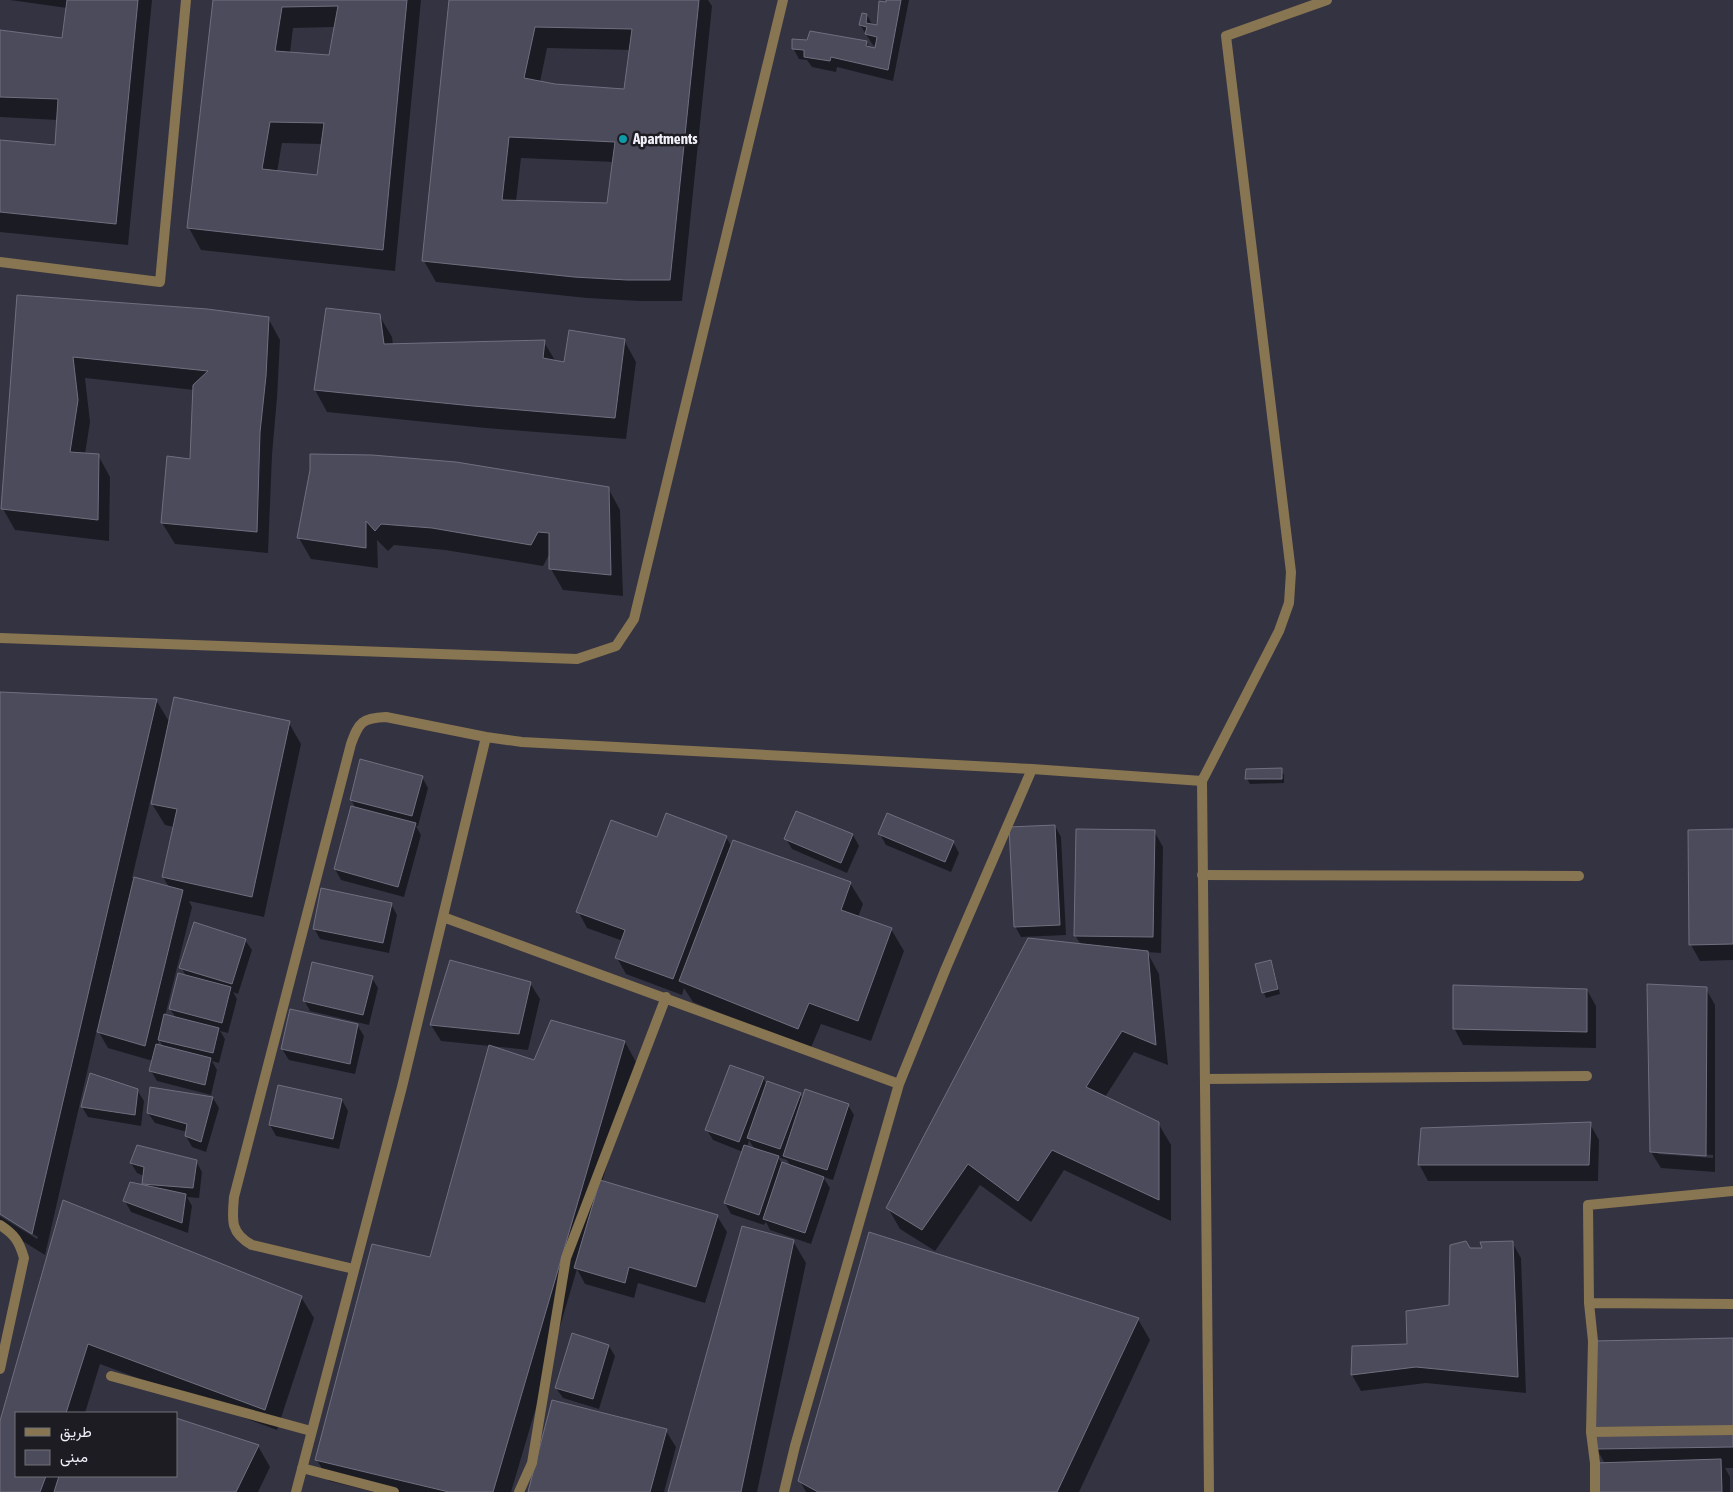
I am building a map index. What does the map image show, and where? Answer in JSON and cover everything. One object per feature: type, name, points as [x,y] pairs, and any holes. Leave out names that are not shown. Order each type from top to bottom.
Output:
[{"type":"street","points":[[0,262],[160,282],[186,0]]},
{"type":"street","points":[[0,638],[577,659],[616,646],[634,619],[783,0]]},
{"type":"street","points":[[1209,1492],[1202,781],[1279,631],[1289,603],[1291,572],[1226,36],[1326,0]]},
{"type":"street","points":[[354,1269],[252,1245],[242,1239],[236,1232],[233,1212],[236,1187],[351,744],[357,727],[364,720],[386,717],[486,737],[522,742],[1032,769],[1202,781]]},
{"type":"street","points":[[296,1492],[402,1087],[486,737]]},
{"type":"street","points":[[784,1492],[795,1446],[899,1084],[946,968],[1032,769]]},
{"type":"street","points":[[1202,876],[1579,876]]},
{"type":"street","points":[[443,916],[899,1084]]},
{"type":"street","points":[[519,1492],[532,1463],[566,1258],[666,997]]},
{"type":"street","points":[[1205,1079],[1587,1076]]},
{"type":"street","points":[[1596,1492],[1591,1432],[1594,1342],[1589,1303],[1588,1205],[1733,1191]]},
{"type":"street","points":[[0,1224],[14,1235],[19,1242],[24,1258],[0,1369]]},
{"type":"street","points":[[1589,1303],[1733,1304]]},
{"type":"street","points":[[111,1376],[311,1431]]},
{"type":"street","points":[[1591,1432],[1733,1430]]},
{"type":"street","points":[[302,1468],[394,1492]]},
{"type":"building","points":[[67,0],[138,0],[116,224],[0,212],[0,140],[55,145],[58,99],[0,97],[0,30],[62,38]]},
{"type":"building","points":[[213,0],[407,0],[383,250],[187,228]],"holes":[[[338,6],[329,55],[275,51],[282,7]],[[270,122],[324,123],[317,175],[262,169]]]},
{"type":"building","name":"Apartments","points":[[449,0],[699,0],[670,280],[574,277],[422,261]],"holes":[[[535,27],[632,29],[624,89],[555,84],[524,78]],[[509,137],[615,142],[607,203],[502,200]]]},
{"type":"building","points":[[886,0],[901,0],[888,70],[831,57],[830,61],[804,57],[804,50],[792,49],[792,39],[807,40],[810,31],[867,41],[866,46],[875,48],[877,37],[865,34],[867,27],[859,25],[862,13],[867,14],[866,23],[877,25],[879,1],[886,2]]},
{"type":"building","points":[[17,295],[207,309],[269,317],[266,376],[260,432],[257,532],[161,523],[167,456],[190,459],[193,385],[208,371],[73,357],[78,400],[70,452],[99,454],[98,520],[1,509]]},
{"type":"building","points":[[326,308],[380,314],[384,344],[545,340],[543,358],[564,362],[569,330],[625,339],[615,418],[314,390]]},
{"type":"building","points":[[310,454],[372,455],[456,462],[609,487],[611,575],[549,569],[549,533],[538,532],[531,545],[432,528],[381,524],[375,531],[366,521],[366,548],[297,538],[310,470]]},
{"type":"building","points":[[0,692],[157,699],[32,1234],[0,1214]]},
{"type":"building","points":[[174,697],[290,721],[252,897],[162,877],[177,809],[151,804]]},
{"type":"building","points":[[360,759],[423,776],[412,816],[350,800]]},
{"type":"building","points":[[1282,768],[1282,779],[1245,779],[1246,769]]},
{"type":"building","points":[[351,806],[416,823],[398,887],[334,869]]},
{"type":"building","points":[[796,811],[853,834],[841,863],[784,839]]},
{"type":"building","points":[[666,813],[727,836],[673,979],[615,958],[625,930],[576,912],[611,820],[657,837]]},
{"type":"building","points":[[887,813],[954,841],[945,862],[878,834]]},
{"type":"building","points":[[1055,825],[1060,925],[1014,927],[1009,827]]},
{"type":"building","points":[[1076,829],[1155,830],[1153,937],[1074,936]]},
{"type":"building","points":[[1733,829],[1733,944],[1689,945],[1688,830]]},
{"type":"building","points":[[733,840],[851,882],[841,910],[892,928],[858,1021],[809,1003],[798,1029],[679,981]]},
{"type":"building","points":[[134,877],[183,890],[145,1046],[97,1032]]},
{"type":"building","points":[[321,888],[392,903],[383,943],[313,929]]},
{"type":"building","points":[[194,922],[246,939],[232,984],[179,968]]},
{"type":"building","points":[[1028,938],[1148,951],[1156,1045],[1122,1031],[1086,1087],[1159,1122],[1159,1200],[1052,1150],[1018,1201],[968,1164],[922,1230],[886,1208]]},
{"type":"building","points":[[450,960],[531,982],[519,1034],[430,1025]]},
{"type":"building","points":[[1271,960],[1278,989],[1262,993],[1255,964]]},
{"type":"building","points":[[312,962],[373,976],[363,1015],[303,1001]]},
{"type":"building","points":[[178,973],[231,987],[222,1023],[169,1009]]},
{"type":"building","points":[[1647,984],[1707,987],[1706,1156],[1650,1152]]},
{"type":"building","points":[[1453,985],[1587,989],[1587,1032],[1453,1029]]},
{"type":"building","points":[[290,1009],[358,1024],[350,1064],[281,1049]]},
{"type":"building","points":[[164,1014],[219,1028],[213,1053],[158,1040]]},
{"type":"building","points":[[551,1020],[625,1041],[493,1492],[449,1492],[315,1460],[372,1244],[430,1257],[489,1045],[534,1060]]},
{"type":"building","points":[[156,1044],[211,1058],[205,1085],[149,1071]]},
{"type":"building","points":[[730,1065],[764,1077],[739,1142],[705,1130]]},
{"type":"building","points":[[90,1073],[138,1089],[135,1115],[81,1107]]},
{"type":"building","points":[[767,1081],[801,1093],[780,1149],[747,1138]]},
{"type":"building","points":[[278,1085],[342,1099],[333,1139],[269,1125]]},
{"type":"building","points":[[150,1087],[213,1097],[201,1142],[185,1136],[187,1124],[147,1113]]},
{"type":"building","points":[[805,1089],[849,1104],[827,1170],[783,1156]]},
{"type":"building","points":[[1591,1122],[1589,1165],[1418,1165],[1421,1128]]},
{"type":"building","points":[[137,1145],[197,1160],[193,1188],[142,1184],[144,1167],[130,1163]]},
{"type":"building","points":[[744,1145],[779,1156],[759,1215],[724,1203]]},
{"type":"building","points":[[782,1162],[824,1177],[805,1233],[763,1219]]},
{"type":"building","points":[[600,1180],[718,1215],[696,1287],[629,1267],[625,1283],[574,1268]]},
{"type":"building","points":[[130,1182],[186,1194],[182,1223],[123,1201]]},
{"type":"building","points":[[63,1200],[302,1296],[265,1410],[88,1344],[66,1412],[15,1412],[15,1477],[46,1477],[40,1492],[0,1492],[0,1421]]},
{"type":"building","points":[[742,1226],[794,1240],[741,1492],[668,1492]]},
{"type":"building","points":[[869,1232],[1139,1318],[1057,1492],[818,1492],[798,1481]]},
{"type":"building","points":[[1466,1241],[1470,1248],[1482,1248],[1480,1242],[1513,1241],[1518,1377],[1416,1367],[1351,1375],[1352,1346],[1407,1344],[1406,1311],[1449,1305],[1450,1245]]},
{"type":"building","points":[[572,1333],[609,1345],[593,1399],[555,1388]]},
{"type":"building","points":[[1733,1338],[1733,1447],[1596,1449],[1593,1341]]},
{"type":"building","points":[[552,1400],[667,1429],[650,1492],[528,1492]]},
{"type":"building","points":[[178,1419],[259,1445],[236,1492],[54,1492],[59,1477],[178,1477]]},
{"type":"building","points":[[1721,1459],[1722,1492],[1595,1492],[1595,1463]]},
{"type":"place","name":"Apartments","points":[[623,139]]}]
